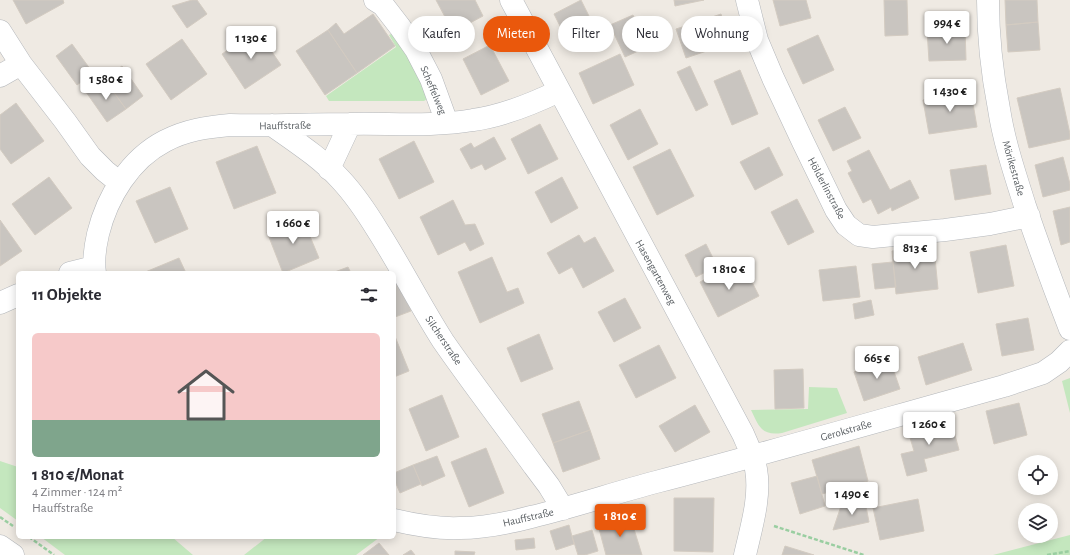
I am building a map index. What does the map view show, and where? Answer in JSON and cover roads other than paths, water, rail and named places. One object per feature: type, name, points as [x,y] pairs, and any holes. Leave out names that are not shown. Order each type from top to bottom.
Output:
[{"type":"street","name":"Scheffelweg","points":[[375,0],[383,5],[416,50],[431,79],[448,123]]},
{"type":"street","name":"Hasengartenweg","points":[[510,0],[743,434],[756,469],[757,482],[756,501],[745,555]]},
{"type":"street","name":"Hölderlinstraße","points":[[747,0],[757,40],[803,142],[836,210],[846,225],[859,235],[873,237],[944,230],[990,224],[1029,216]]},
{"type":"street","name":"Mörikestraße","points":[[988,0],[990,46],[999,110],[1011,161],[1045,264],[1070,329]]},
{"type":"street","points":[[0,31],[21,64],[90,156],[120,183]]},
{"type":"street","points":[[0,76],[21,64]]},
{"type":"street","name":"Hauffstraße","points":[[94,270],[94,253],[101,221],[109,201],[120,183],[132,167],[148,151],[165,141],[182,134],[205,128],[230,125],[448,123],[498,115],[541,100],[560,91]]},
{"type":"street","points":[[329,169],[350,124]]},
{"type":"street","name":"Silcherstraße","points":[[272,125],[312,154],[340,179],[351,192],[367,214],[443,340],[549,486],[563,509]]},
{"type":"street","points":[[0,303],[16,296]]},
{"type":"street","points":[[1070,329],[1068,337],[1070,343]]},
{"type":"street","name":"Gerokstraße","points":[[752,457],[1004,386],[1043,373],[1059,362],[1070,351]]},
{"type":"street","name":"Hauffstraße","points":[[396,520],[417,525],[444,528],[486,526],[563,509],[647,484],[752,457]]},
{"type":"street","points":[[0,546],[12,555]]}]
